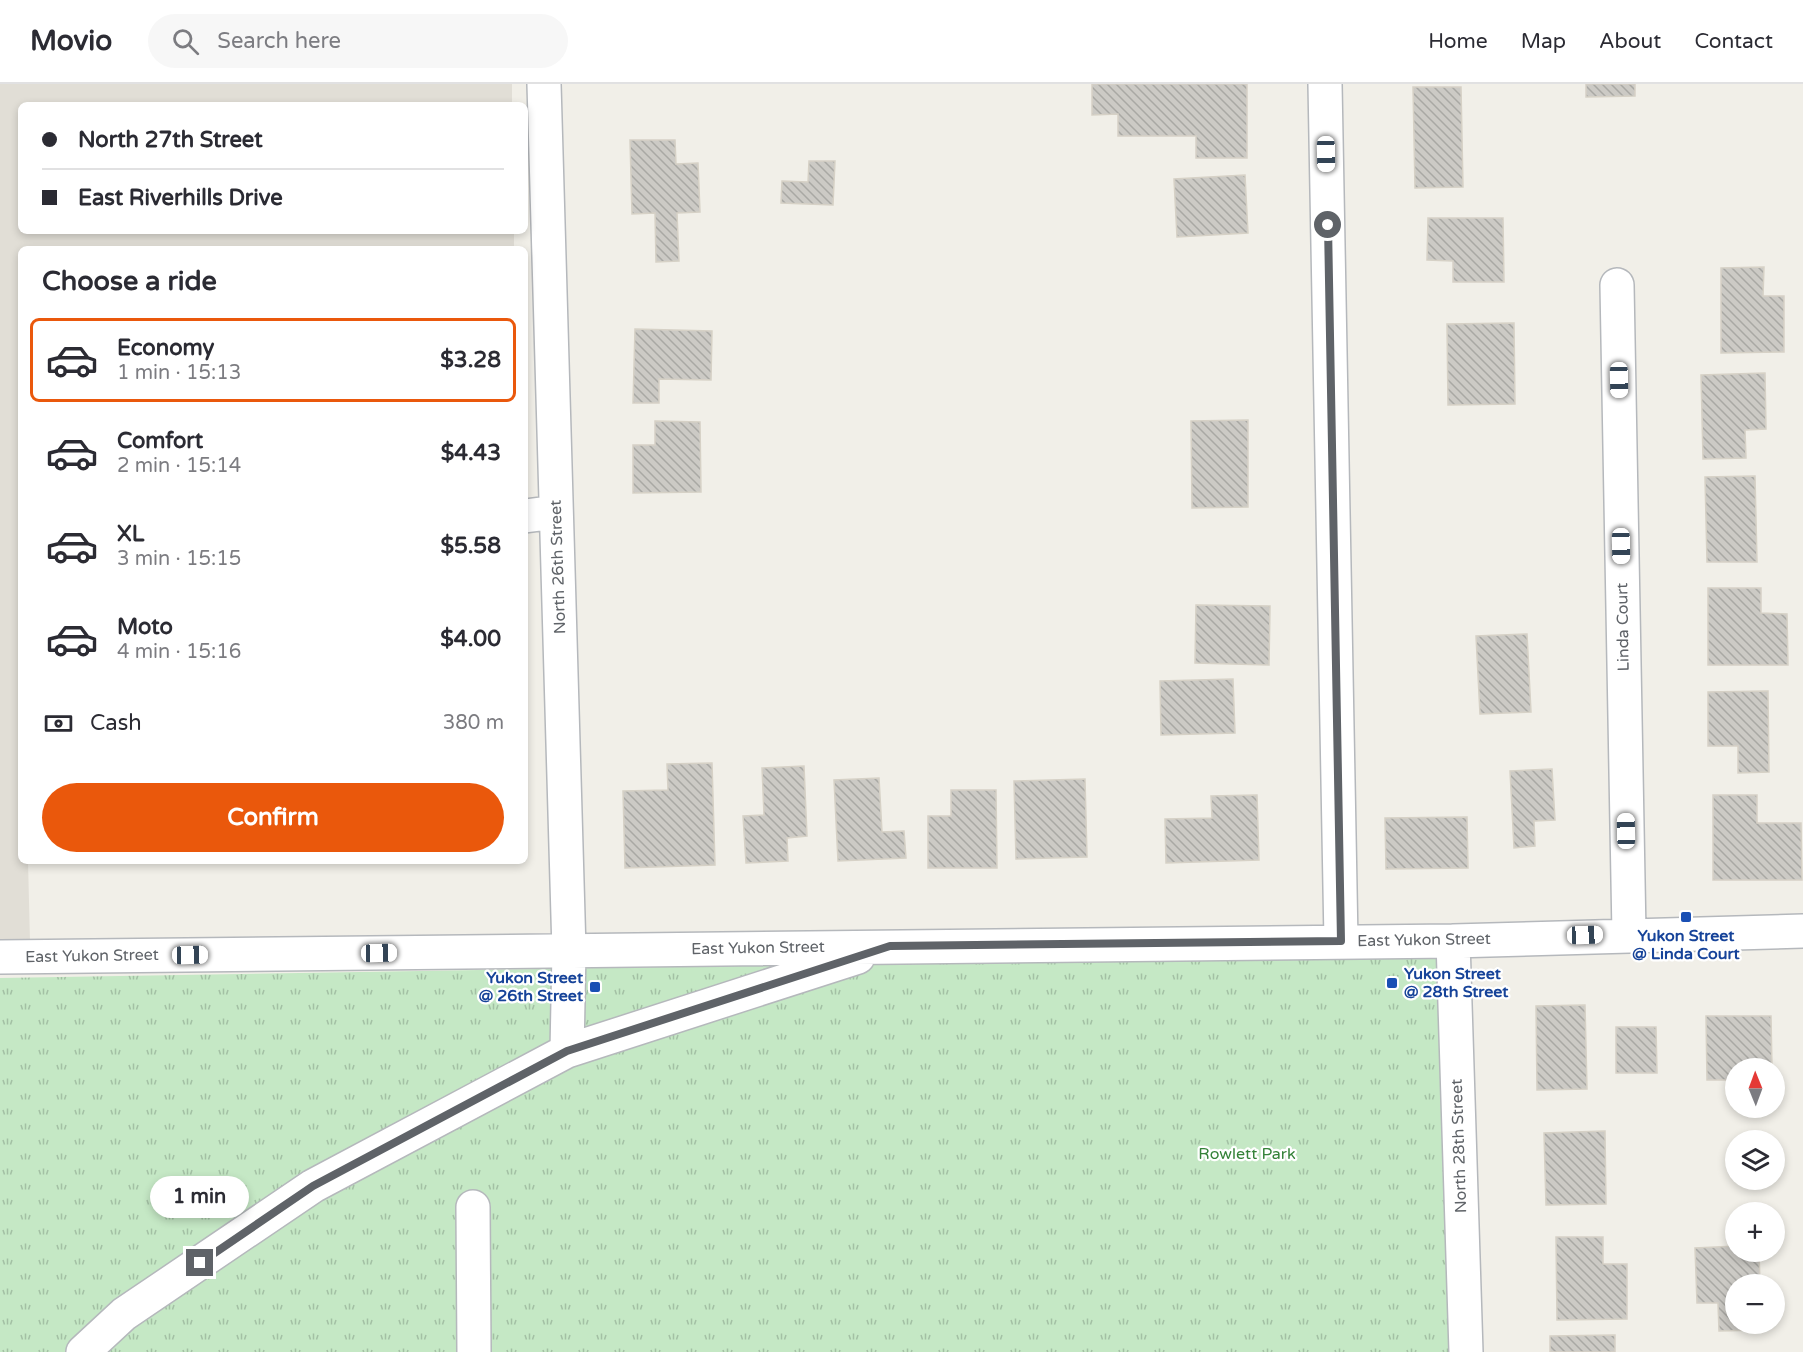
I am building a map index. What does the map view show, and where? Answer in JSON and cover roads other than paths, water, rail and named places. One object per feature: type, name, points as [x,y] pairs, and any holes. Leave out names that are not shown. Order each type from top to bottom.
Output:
[{"type":"street","name":"North 26th Street","points":[[544,84],[541,514],[569,951],[567,1051]]},
{"type":"street","points":[[1325,84],[1341,941]]},
{"type":"street","name":"Linda Court","points":[[1617,285],[1629,934]]},
{"type":"street","name":"East Yukon Street","points":[[0,957],[1453,941],[1629,934],[1803,931]]},
{"type":"street","name":"North 28th Street","points":[[1453,941],[1466,1352]]},
{"type":"street","points":[[83,1352],[124,1314],[313,1186],[567,1051],[890,946]]},
{"type":"street","points":[[473,1208],[474,1352]]},
{"type":"place","name":"Yukon Street @ Linda Court","points":[[1686,917]]},
{"type":"place","name":"Yukon Street @ 28th Street","points":[[1392,983]]},
{"type":"place","name":"Yukon Street @ 26th Street","points":[[595,987]]},
{"type":"park label","name":"Rowlett Park","points":[[1247,1154]]}]
